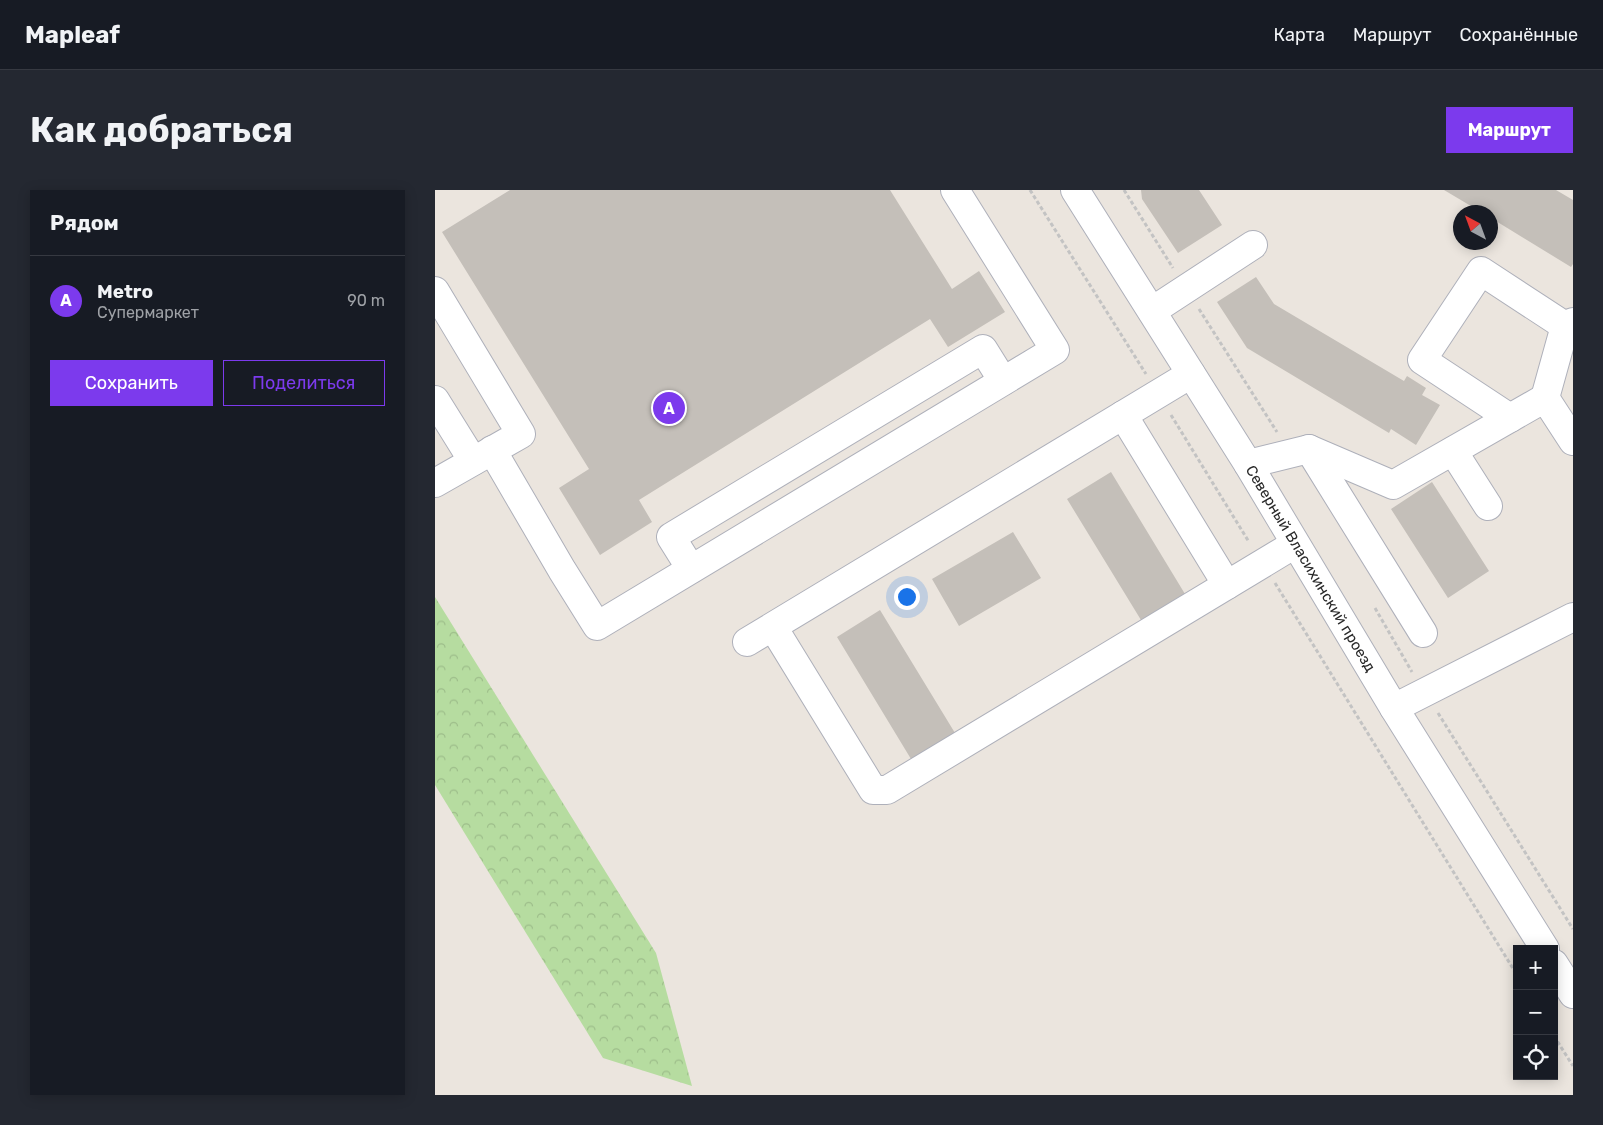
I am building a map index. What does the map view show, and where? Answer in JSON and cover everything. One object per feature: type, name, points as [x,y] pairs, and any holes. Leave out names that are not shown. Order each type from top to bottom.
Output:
[{"type":"street","points":[[435,400],[482,456],[562,570],[597,626],[1055,350],[955,190]]},
{"type":"street","name":"Северный Власихинский проезд","points":[[1076,191],[1247,464],[1394,708],[1542,945]]},
{"type":"street","points":[[1152,311],[1253,246]]},
{"type":"street","points":[[1247,464],[1309,449],[1393,485],[1545,398],[1569,324],[1481,271],[1422,360],[1510,418]]},
{"type":"street","points":[[435,291],[521,434],[435,483]]},
{"type":"street","points":[[691,569],[671,537],[983,349],[1003,382]]},
{"type":"street","points":[[747,642],[1191,374]]},
{"type":"street","points":[[1545,398],[1573,441]]},
{"type":"street","points":[[1123,415],[1227,585]]},
{"type":"street","points":[[1309,449],[1423,633]]},
{"type":"street","points":[[1453,451],[1488,506]]},
{"type":"street","points":[[773,627],[873,790],[887,790],[1295,544]]},
{"type":"street","points":[[1394,708],[1573,617]]},
{"type":"street","points":[[1558,970],[1573,994]]},
{"type":"path","points":[[1558,1042],[1573,1066]]},
{"type":"green space","points":[[435,597],[656,953],[692,1086],[603,1058],[435,785]]},
{"type":"building","points":[[510,190],[890,190],[952,289],[979,271],[1005,312],[948,347],[930,319],[639,500],[652,522],[600,555],[559,488],[589,469],[442,232]]},
{"type":"building","points":[[1141,190],[1199,190],[1222,225],[1178,253],[1142,199]]},
{"type":"building","points":[[1444,190],[1556,190],[1573,200],[1573,264],[1571,267],[1498,222],[1498,205],[1469,205]]},
{"type":"building","points":[[1256,277],[1274,304],[1404,381],[1407,376],[1426,388],[1422,395],[1440,405],[1416,445],[1391,429],[1389,433],[1247,348],[1217,302]]},
{"type":"building","points":[[1111,472],[1185,594],[1141,620],[1067,499]]},
{"type":"building","points":[[1432,482],[1489,571],[1448,598],[1391,509]]},
{"type":"building","points":[[1013,532],[1041,578],[959,626],[932,579]]},
{"type":"building","points":[[880,610],[955,733],[911,759],[837,637]]},
{"type":"place","name":"Metro","points":[[669,408]]}]
